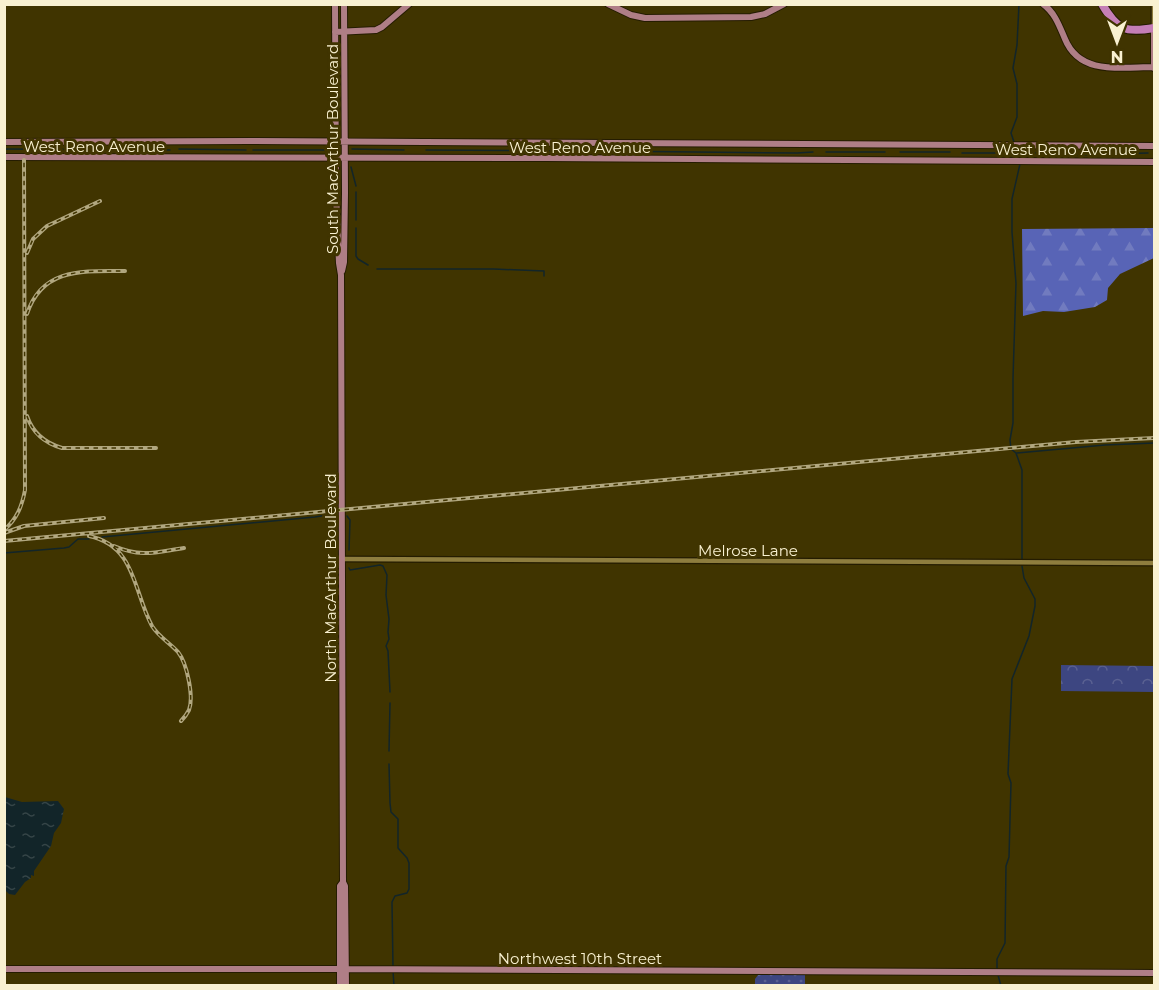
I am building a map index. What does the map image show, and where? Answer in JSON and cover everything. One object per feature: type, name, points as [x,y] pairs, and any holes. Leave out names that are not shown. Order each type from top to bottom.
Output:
[{"type":"highway","points":[[1102,4],[1112,21],[1121,27],[1132,30],[1154,28]]},
{"type":"highway","points":[[1107,4],[1112,14],[1123,22],[1154,28]]},
{"type":"main road","name":"South MacArthur Boulevard","points":[[335,4],[336,195],[341,275]]},
{"type":"main road","name":"South MacArthur Boulevard","points":[[341,275],[344,262],[345,214],[344,4]]},
{"type":"main road","points":[[335,32],[376,30],[409,4]]},
{"type":"main road","points":[[608,4],[631,15],[652,18],[751,17],[765,14],[784,4]]},
{"type":"main road","points":[[1043,4],[1054,15],[1073,54],[1090,65],[1154,67],[1154,28]]},
{"type":"main road","points":[[336,67],[345,80]]},
{"type":"main road","points":[[336,87],[341,88],[345,101]]},
{"type":"main road","points":[[249,141],[249,157]]},
{"type":"main road","name":"West Reno Avenue","points":[[4,142],[249,141],[1155,146]]},
{"type":"main road","points":[[955,160],[956,145]]},
{"type":"main road","name":"West Reno Avenue","points":[[4,158],[249,157],[1155,162]]},
{"type":"main road","points":[[336,195],[341,196],[345,214]]},
{"type":"main road","name":"North MacArthur Boulevard","points":[[340,986],[343,969],[345,886],[343,882],[341,275]]},
{"type":"main road","name":"Northwest 10th Street","points":[[4,969],[1155,973]]},
{"type":"main road","name":"North MacArthur Boulevard","points":[[343,969],[346,986]]},
{"type":"street","points":[[1154,4],[1154,28]]},
{"type":"street","name":"Melrose Lane","points":[[342,559],[1155,563]]},
{"type":"green space","points":[[1154,228],[1154,258],[1120,274],[1108,288],[1107,300],[1095,307],[1064,312],[1043,311],[1023,316],[1022,229]]},
{"type":"green space","points":[[1061,665],[1154,666],[1154,692],[1061,691]]},
{"type":"green space","points":[[758,975],[805,975],[805,985],[755,985]]},
{"type":"water","points":[[5,797],[22,802],[58,801],[64,809],[61,823],[54,833],[51,846],[34,871],[34,876],[31,875],[31,878],[15,895],[5,890]]},
{"type":"waterway","points":[[1014,142],[1011,133],[1017,117],[1017,84],[1013,68],[1017,45],[1019,4]]},
{"type":"waterway","points":[[1015,147],[1018,160]]},
{"type":"waterway","points":[[4,149],[170,150]]},
{"type":"waterway","points":[[179,149],[246,150]]},
{"type":"waterway","points":[[352,149],[404,150]]},
{"type":"waterway","points":[[253,150],[332,150]]},
{"type":"waterway","points":[[426,150],[595,151]]},
{"type":"waterway","points":[[604,151],[813,152]]},
{"type":"waterway","points":[[826,152],[885,152]]},
{"type":"waterway","points":[[900,152],[950,152]]},
{"type":"waterway","points":[[962,153],[1005,153]]},
{"type":"waterway","points":[[1025,153],[1039,153]]},
{"type":"waterway","points":[[1047,153],[1074,155],[1148,153]]},
{"type":"waterway","points":[[1020,164],[1012,199],[1016,283],[1013,423],[1010,440],[1011,449],[1016,453],[1022,470],[1022,559]]},
{"type":"waterway","points":[[351,167],[356,186]]},
{"type":"waterway","points":[[356,192],[356,220]]},
{"type":"waterway","points":[[356,228],[356,256],[368,265]]},
{"type":"waterway","points":[[377,269],[544,271],[544,276]]},
{"type":"waterway","points":[[1017,453],[1154,443]]},
{"type":"waterway","points":[[102,537],[337,515]]},
{"type":"waterway","points":[[347,516],[350,520],[349,550]]},
{"type":"waterway","points":[[4,553],[64,548],[69,547],[78,539],[89,539]]},
{"type":"waterway","points":[[349,568],[350,570],[380,565],[383,566],[387,575],[389,639],[386,646],[390,692]]},
{"type":"waterway","points":[[997,970],[997,959],[1005,943],[1012,679],[1029,636],[1035,606],[1035,599],[1024,578],[1022,566]]},
{"type":"waterway","points":[[389,751],[390,703]]},
{"type":"waterway","points":[[389,764],[390,803],[391,812],[398,819],[398,848],[409,863],[409,889],[407,893],[395,896],[392,902],[393,967]]},
{"type":"waterway","points":[[393,971],[394,986]]},
{"type":"waterway","points":[[998,975],[1001,986]]},
{"type":"railway","points":[[4,530],[18,512],[25,490],[24,160]]},
{"type":"railway","points":[[27,253],[33,239],[47,226],[100,201]]},
{"type":"railway","points":[[27,314],[43,287],[54,280],[80,272],[125,271]]},
{"type":"railway","points":[[27,416],[40,437],[62,448],[156,448]]},
{"type":"railway","points":[[4,541],[1076,442],[1154,438]]},
{"type":"railway","points":[[4,533],[24,526],[104,518]]},
{"type":"railway","points":[[89,536],[104,541],[116,549],[125,560],[152,626],[181,657],[187,672],[191,697],[189,710],[181,721]]},
{"type":"railway","points":[[114,546],[141,553],[184,548]]}]
